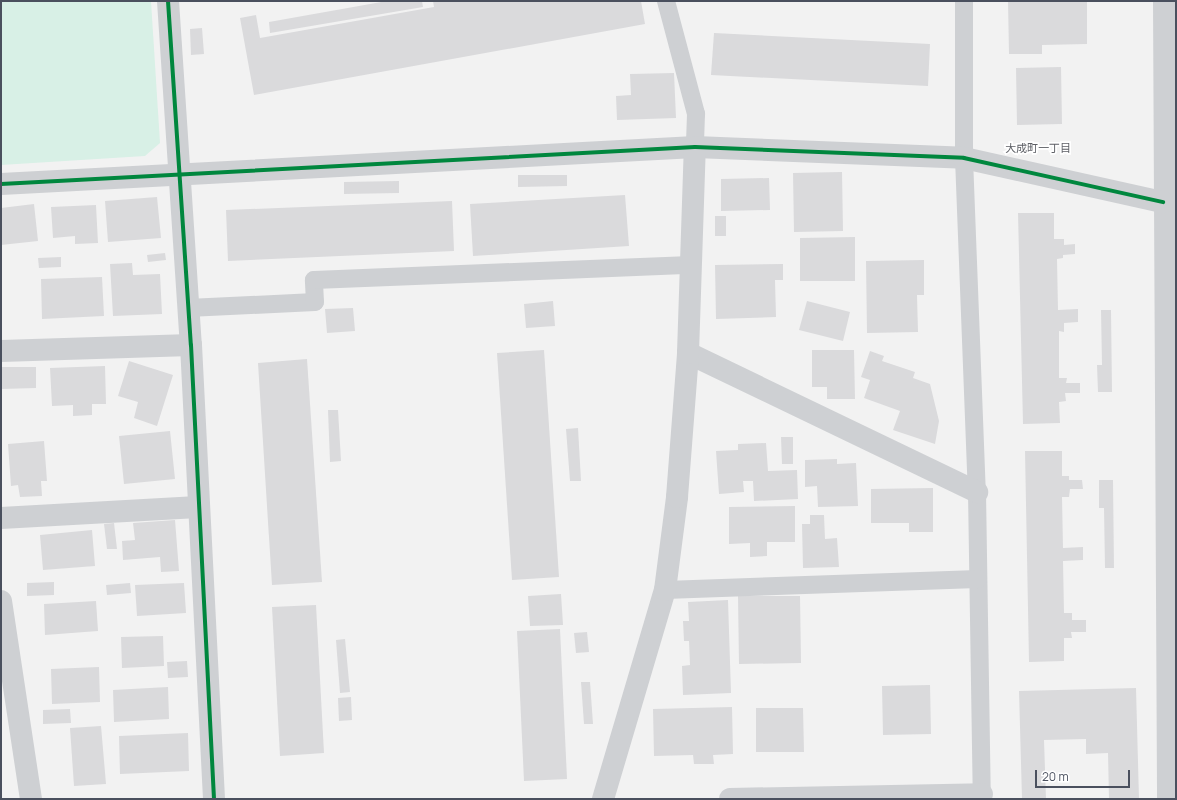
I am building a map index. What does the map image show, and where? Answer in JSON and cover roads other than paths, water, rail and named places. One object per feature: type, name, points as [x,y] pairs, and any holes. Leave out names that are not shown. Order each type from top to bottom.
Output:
[{"type":"street","points":[[168,1],[178,172],[191,345],[198,507],[214,799]]},
{"type":"street","points":[[1164,1],[1170,202],[1168,799]]},
{"type":"street","points":[[603,799],[665,590],[678,497],[688,353],[695,148]]},
{"type":"street","points":[[1,184],[178,172],[695,148],[964,158],[1170,202]]},
{"type":"street","points":[[1,351],[191,345]]},
{"type":"street","points":[[688,353],[977,492]]},
{"type":"street","points":[[1,518],[198,507]]},
{"type":"street","points":[[1,601],[7,682],[31,799]]},
{"type":"street","points":[[730,799],[982,797]]},
{"type":"lane","points":[[666,1],[696,114],[695,148]]},
{"type":"lane","points":[[964,1],[964,158],[977,492],[982,797]]},
{"type":"lane","points":[[188,308],[315,302],[314,280],[691,265]]},
{"type":"lane","points":[[665,590],[978,579]]},
{"type":"district","name":"大成町一丁目","points":[[1038,148]]}]
